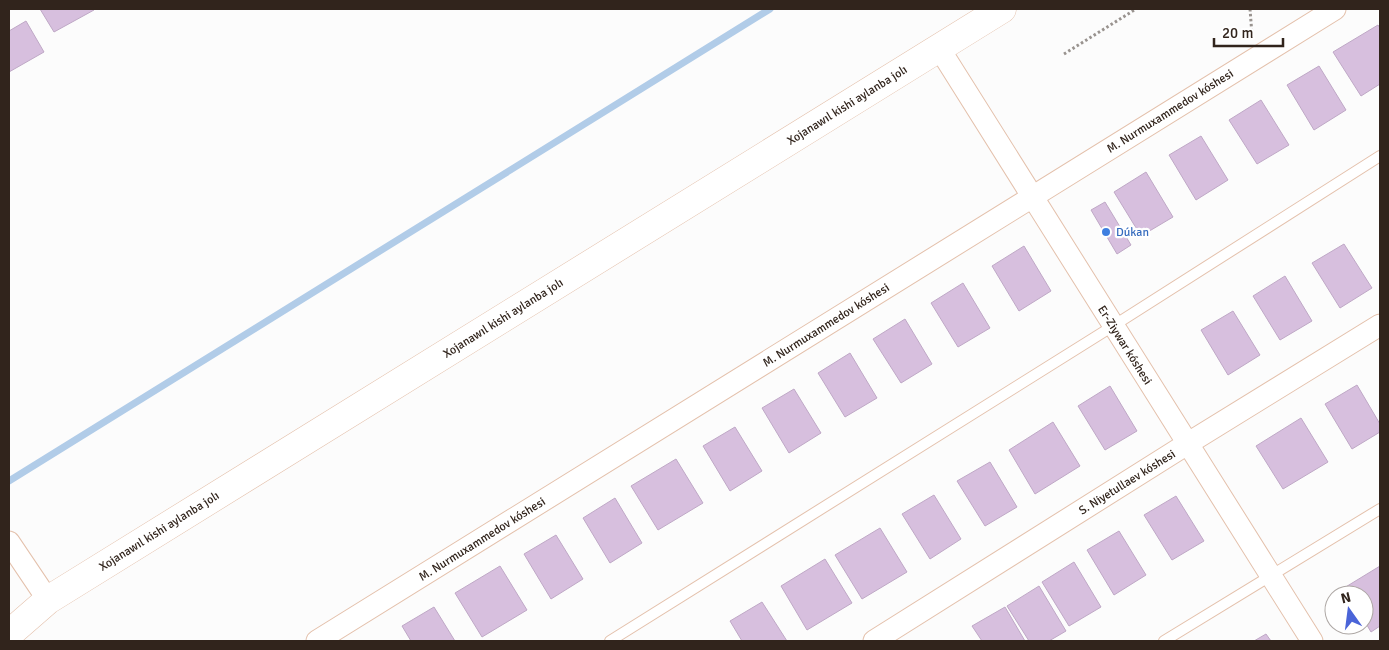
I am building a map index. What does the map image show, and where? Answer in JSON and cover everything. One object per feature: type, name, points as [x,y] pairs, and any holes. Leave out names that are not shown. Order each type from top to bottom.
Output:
[{"type":"main road","name":"Xojanawıl kishi aylanba jolı","points":[[9,634],[48,600],[1002,9]]},
{"type":"street","name":"M. Nurmuxammedov kóshesi","points":[[317,641],[1335,9]]},
{"type":"street","name":"Er-Ziywar kóshesi","points":[[938,48],[1312,641]]},
{"type":"street","name":"S. Niyetullaev kóshesi","points":[[874,641],[1380,325]]},
{"type":"street","points":[[9,542],[48,600]]},
{"type":"lane","points":[[610,641],[1113,326],[1380,156]]},
{"type":"lane","points":[[1164,641],[1380,509]]},
{"type":"path","points":[[1064,54],[1136,9]]},
{"type":"building","points":[[40,9],[93,9],[94,10],[54,32]]},
{"type":"building","points":[[26,21],[44,52],[9,72],[9,31]]},
{"type":"building","points":[[1378,25],[1380,28],[1380,84],[1361,96],[1333,52]]},
{"type":"building","points":[[1319,66],[1346,110],[1314,130],[1287,85]]},
{"type":"building","points":[[1261,100],[1289,145],[1257,164],[1229,120]]},
{"type":"building","points":[[1201,136],[1228,180],[1196,200],[1169,155]]},
{"type":"building","points":[[1146,172],[1173,217],[1141,236],[1114,192]]},
{"type":"building","points":[[1105,202],[1131,245],[1117,254],[1091,210]]},
{"type":"building","points":[[1344,244],[1372,288],[1340,308],[1312,263]]},
{"type":"building","points":[[1024,246],[1051,291],[1019,311],[992,266]]},
{"type":"building","points":[[1285,276],[1312,321],[1280,340],[1253,296]]},
{"type":"building","points":[[963,283],[990,328],[958,347],[931,303]]},
{"type":"building","points":[[1233,311],[1260,355],[1228,375],[1201,330]]},
{"type":"building","points":[[905,319],[932,364],[901,383],[873,339]]},
{"type":"building","points":[[850,353],[877,398],[845,417],[818,373]]},
{"type":"building","points":[[1357,385],[1380,424],[1380,432],[1352,449],[1325,404]]},
{"type":"building","points":[[1110,386],[1137,431],[1105,450],[1078,406]]},
{"type":"building","points":[[794,389],[821,433],[789,453],[762,408]]},
{"type":"building","points":[[1301,418],[1328,462],[1283,489],[1256,446]]},
{"type":"building","points":[[1053,422],[1080,466],[1035,494],[1009,450]]},
{"type":"building","points":[[735,427],[762,471],[730,491],[703,446]]},
{"type":"building","points":[[676,459],[703,503],[658,530],[631,486]]},
{"type":"building","points":[[990,462],[1017,507],[985,526],[957,481]]},
{"type":"building","points":[[934,495],[961,539],[930,559],[902,514]]},
{"type":"building","points":[[1176,496],[1204,541],[1172,560],[1144,515]]},
{"type":"building","points":[[615,498],[642,543],[610,563],[583,518]]},
{"type":"building","points":[[880,528],[907,572],[862,599],[835,555]]},
{"type":"building","points":[[1119,531],[1146,575],[1114,595],[1087,550]]},
{"type":"building","points":[[556,535],[583,579],[551,599],[524,554]]},
{"type":"building","points":[[825,559],[852,603],[807,630],[781,586]]},
{"type":"building","points":[[1074,562],[1101,607],[1069,626],[1042,582]]},
{"type":"building","points":[[500,566],[527,610],[482,637],[455,593]]},
{"type":"building","points":[[1380,566],[1380,626],[1374,630],[1374,585],[1349,585]]},
{"type":"building","points":[[1039,586],[1066,631],[1049,641],[1029,641],[1007,606]]},
{"type":"building","points":[[762,602],[787,641],[742,641],[730,621]]},
{"type":"building","points":[[434,607],[455,641],[411,641],[402,626]]},
{"type":"building","points":[[1005,607],[1025,641],[982,641],[972,626]]},
{"type":"building","points":[[1266,634],[1271,641],[1254,641]]},
{"type":"waterway","points":[[9,481],[770,9]]},
{"type":"place","name":"Dúkan","points":[[1106,232]]}]
